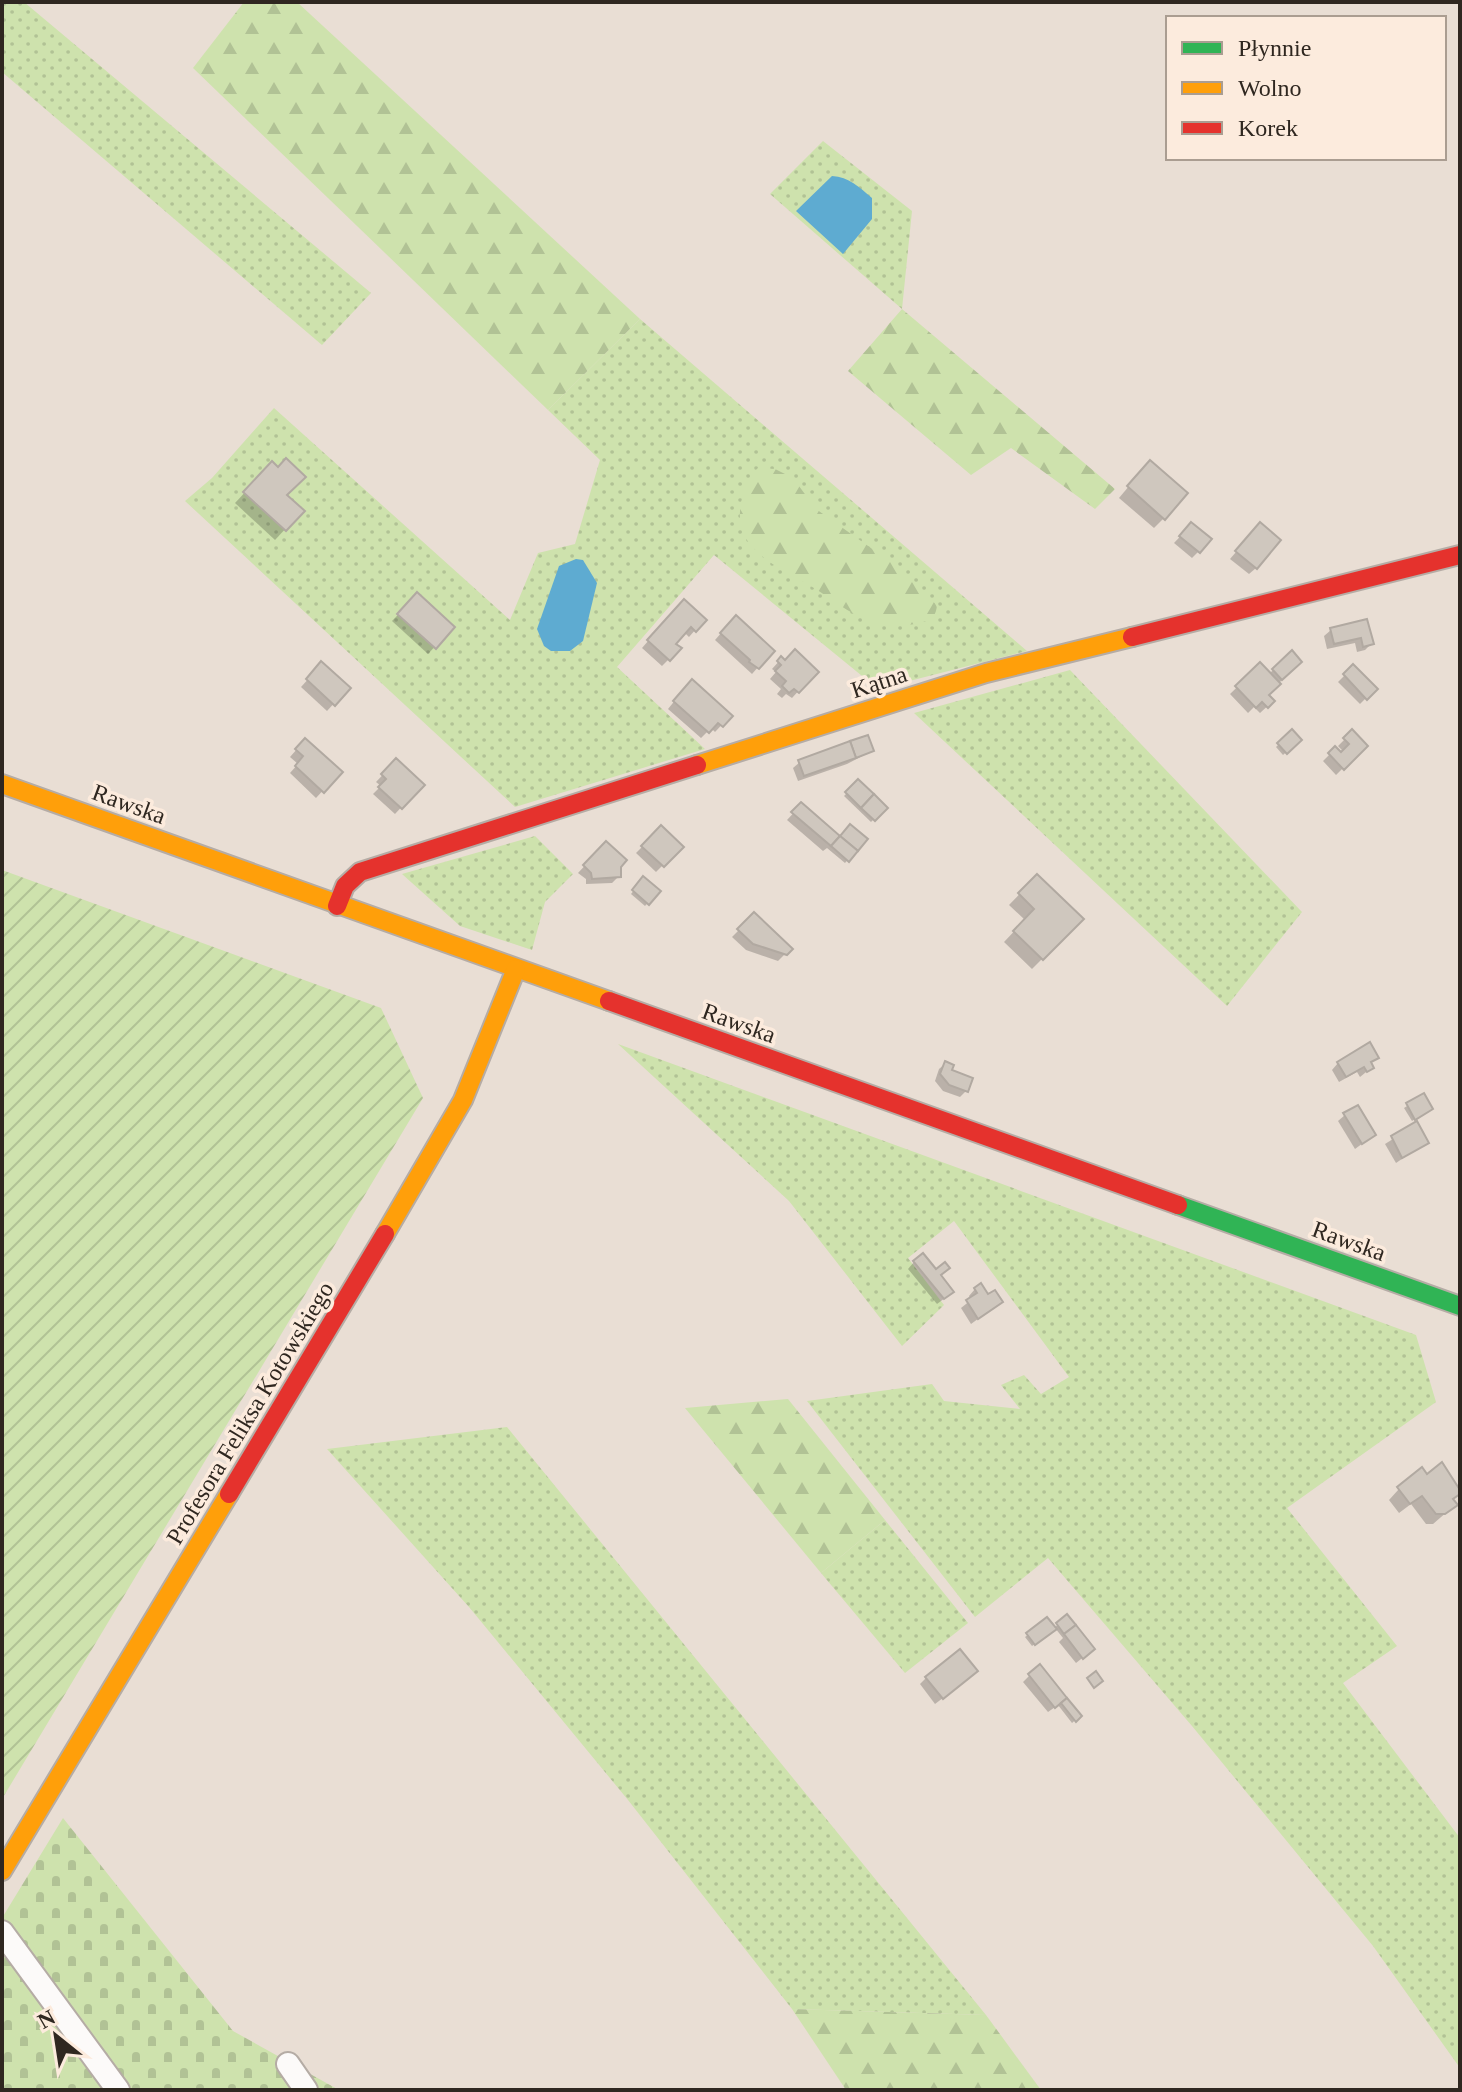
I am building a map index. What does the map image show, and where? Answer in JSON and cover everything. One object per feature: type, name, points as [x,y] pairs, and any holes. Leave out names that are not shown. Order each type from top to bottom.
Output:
[{"type":"street","name":"Kątna","points":[[337,906],[345,886],[360,872],[971,678],[1460,555]]},
{"type":"street","name":"Rawska","points":[[2,784],[1460,1306]]},
{"type":"street","name":"Profesora Feliksa Kotowskiego","points":[[2,1871],[444,1136],[463,1100],[516,969]]},
{"type":"street","points":[[2,1932],[118,2090]]},
{"type":"street","points":[[288,2064],[306,2090]]},
{"type":"green space","points":[[2,2],[24,2],[371,293],[322,345],[2,72]]},
{"type":"green space","points":[[244,2],[297,2],[640,319],[548,410],[193,68]]},
{"type":"green space","points":[[823,141],[912,211],[902,309],[770,194]]},
{"type":"green space","points":[[902,309],[1115,489],[1095,509],[1011,448],[971,475],[848,371]]},
{"type":"green space","points":[[640,319],[1027,651],[878,689],[714,555],[617,667],[705,749],[515,807],[185,501],[212,478],[274,408],[510,620],[538,553],[575,544],[600,460],[548,410]]},
{"type":"green space","points":[[758,468],[775,469],[793,478],[816,509],[892,563],[937,605],[933,616],[917,624],[903,625],[868,620],[759,554],[745,537],[740,516],[745,488]]},
{"type":"green space","points":[[1070,670],[1302,912],[1227,1006],[914,713]]},
{"type":"green space","points":[[535,836],[573,874],[545,902],[532,950],[460,926],[402,874]]},
{"type":"green space","points":[[2,870],[381,1008],[423,1098],[2,1799]]},
{"type":"green space","points":[[618,1044],[1416,1335],[1436,1402],[1287,1508],[1397,1646],[1343,1683],[1460,1838],[1460,2068],[1373,1946],[1192,1726],[1048,1558],[975,1617],[807,1401],[932,1384],[944,1401],[1020,1409],[1001,1385],[1024,1375],[1041,1394],[1069,1377],[954,1221],[908,1258],[944,1305],[902,1346],[789,1201]]},
{"type":"green space","points":[[788,1399],[885,1520],[821,1573],[685,1408]]},
{"type":"green space","points":[[507,1427],[986,2015],[792,2009],[628,1800],[469,1607],[327,1449]]},
{"type":"green space","points":[[885,1520],[968,1623],[905,1673],[821,1573]]},
{"type":"green space","points":[[63,1818],[233,2031],[339,2090],[2,2090],[2,1918]]},
{"type":"green space","points":[[792,2009],[986,2015],[1041,2090],[846,2090]]},
{"type":"water","points":[[832,176],[849,180],[872,198],[872,219],[843,254],[796,211]]},
{"type":"water","points":[[576,559],[583,560],[597,583],[583,641],[570,651],[551,651],[544,646],[537,629],[559,566]]},
{"type":"building","points":[[286,458],[306,477],[287,495],[305,511],[286,531],[243,492],[272,461],[278,467]]},
{"type":"building","points":[[1150,460],[1188,493],[1165,520],[1127,486]]},
{"type":"building","points":[[1191,522],[1212,539],[1200,553],[1179,536]]},
{"type":"building","points":[[1260,522],[1281,540],[1257,569],[1235,551]]},
{"type":"building","points":[[417,592],[455,627],[436,649],[397,614]]},
{"type":"building","points":[[684,599],[707,620],[696,632],[691,627],[676,644],[682,648],[670,661],[647,640]]},
{"type":"building","points":[[736,615],[775,651],[759,669],[720,633]]},
{"type":"building","points":[[1367,619],[1374,644],[1363,647],[1361,638],[1334,644],[1330,628]]},
{"type":"building","points":[[795,649],[819,672],[799,693],[794,689],[789,693],[782,686],[786,681],[775,671],[781,665],[777,661],[781,656],[785,660]]},
{"type":"building","points":[[1292,650],[1302,662],[1282,680],[1272,669]]},
{"type":"building","points":[[321,661],[351,688],[335,706],[306,679]]},
{"type":"building","points":[[1260,662],[1281,684],[1269,695],[1275,701],[1268,708],[1262,702],[1256,708],[1235,686]]},
{"type":"building","points":[[1353,664],[1378,689],[1367,700],[1343,674]]},
{"type":"building","points":[[692,679],[733,716],[723,727],[718,723],[709,733],[673,701]]},
{"type":"building","points":[[1292,729],[1302,740],[1287,754],[1277,743]]},
{"type":"building","points":[[1352,729],[1368,746],[1344,770],[1328,753],[1335,746],[1341,752],[1349,744],[1343,738]]},
{"type":"building","points":[[868,735],[874,751],[856,758],[850,741]]},
{"type":"building","points":[[305,738],[343,772],[324,793],[295,766],[303,756],[295,749]]},
{"type":"building","points":[[850,741],[856,758],[804,776],[798,760]]},
{"type":"building","points":[[396,758],[425,785],[402,809],[378,787],[386,779],[381,774]]},
{"type":"building","points":[[858,779],[874,794],[861,808],[845,792]]},
{"type":"building","points":[[874,794],[888,808],[875,821],[861,808]]},
{"type":"building","points":[[801,802],[840,836],[831,846],[791,812]]},
{"type":"building","points":[[850,824],[868,839],[858,851],[840,836]]},
{"type":"building","points":[[661,825],[684,847],[664,867],[641,846]]},
{"type":"building","points":[[840,836],[858,851],[849,862],[831,846]]},
{"type":"building","points":[[606,841],[627,860],[621,867],[621,877],[592,879],[591,873],[583,865]]},
{"type":"building","points":[[1037,874],[1084,919],[1043,960],[1013,931],[1034,909],[1018,893]]},
{"type":"building","points":[[643,876],[661,891],[649,905],[632,890]]},
{"type":"building","points":[[754,912],[793,949],[787,955],[753,944],[737,929]]},
{"type":"building","points":[[1370,1042],[1379,1058],[1371,1062],[1374,1068],[1367,1072],[1364,1067],[1346,1077],[1337,1062]]},
{"type":"building","points":[[945,1061],[954,1065],[952,1070],[973,1078],[968,1092],[949,1085],[940,1074]]},
{"type":"building","points":[[1424,1093],[1433,1109],[1415,1120],[1406,1103]]},
{"type":"building","points":[[1358,1105],[1376,1135],[1362,1144],[1343,1113]]},
{"type":"building","points":[[1417,1121],[1429,1143],[1402,1158],[1391,1136]]},
{"type":"building","points":[[923,1253],[936,1269],[945,1262],[950,1268],[941,1275],[954,1292],[944,1299],[913,1261]]},
{"type":"building","points":[[981,1283],[988,1294],[995,1290],[1003,1302],[978,1319],[966,1300],[977,1293],[974,1288]]},
{"type":"building","points":[[1442,1462],[1460,1490],[1460,1494],[1453,1499],[1458,1505],[1445,1514],[1436,1514],[1422,1496],[1410,1504],[1397,1487],[1422,1467],[1427,1474]]},
{"type":"building","points":[[1067,1614],[1076,1625],[1064,1634],[1056,1623]]},
{"type":"building","points":[[1047,1617],[1057,1629],[1035,1645],[1026,1633]]},
{"type":"building","points":[[1076,1625],[1095,1649],[1083,1659],[1064,1634]]},
{"type":"building","points":[[960,1649],[978,1671],[943,1699],[925,1677]]},
{"type":"building","points":[[1040,1664],[1067,1698],[1055,1708],[1028,1674]]},
{"type":"building","points":[[1096,1671],[1103,1681],[1094,1688],[1087,1678]]},
{"type":"building","points":[[1067,1698],[1082,1716],[1076,1722],[1061,1703]]},
{"type":"traffic: fast","points":[[1178,1205],[1460,1306]]},
{"type":"traffic: slow","points":[[697,765],[986,673],[1132,637]]},
{"type":"traffic: slow","points":[[2,784],[609,1001]]},
{"type":"traffic: slow","points":[[385,1234],[463,1100],[516,969]]},
{"type":"traffic: slow","points":[[2,1871],[229,1494]]},
{"type":"traffic: jam","points":[[1132,637],[1460,555]]},
{"type":"traffic: jam","points":[[337,906],[345,886],[360,872],[697,765]]},
{"type":"traffic: jam","points":[[609,1001],[1178,1205]]},
{"type":"traffic: jam","points":[[229,1494],[385,1234]]}]
